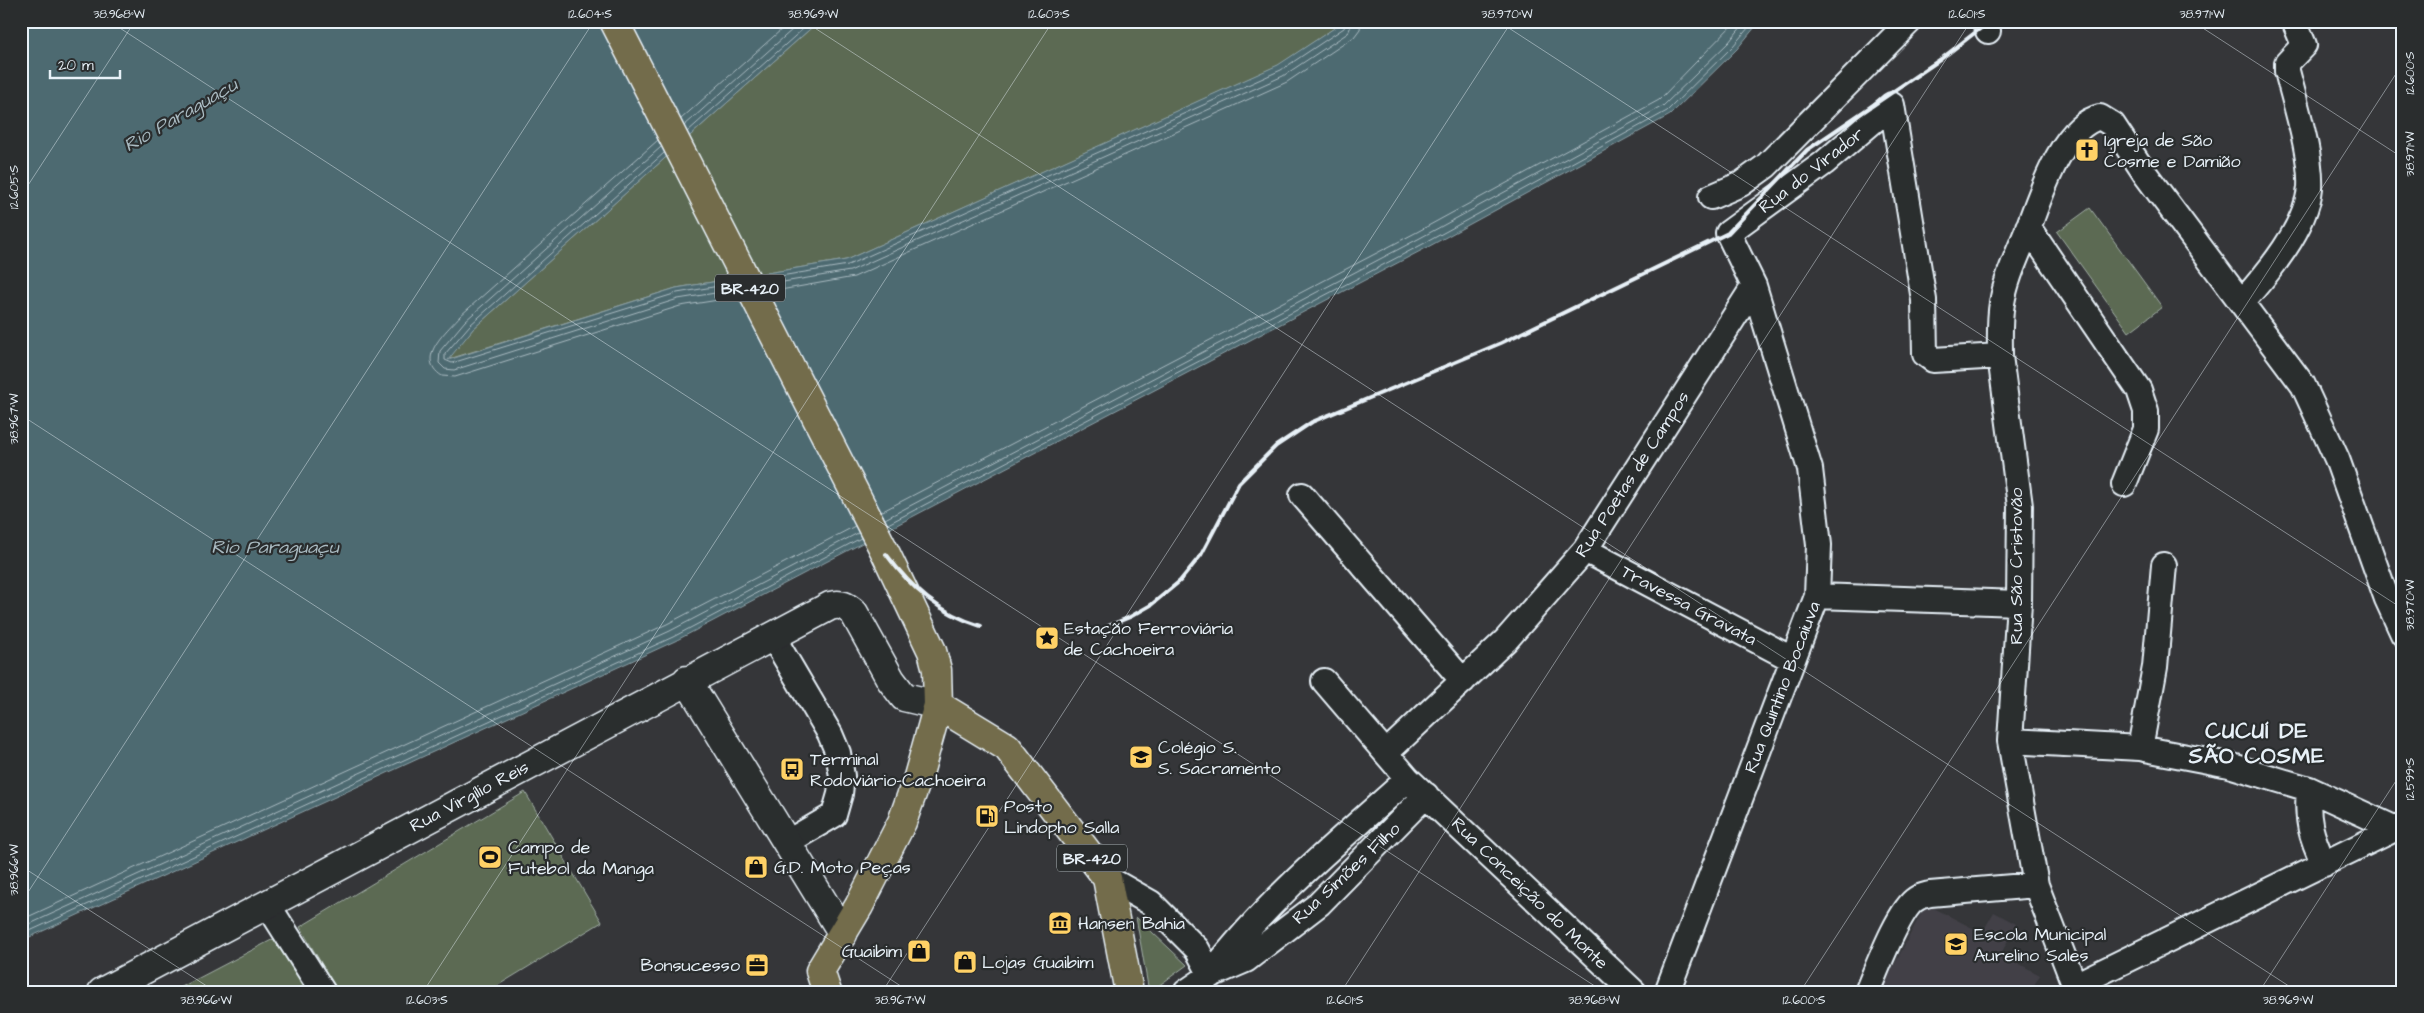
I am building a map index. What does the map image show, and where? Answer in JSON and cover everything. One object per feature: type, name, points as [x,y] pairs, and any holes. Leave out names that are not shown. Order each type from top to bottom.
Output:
[{"type":"main road","name":"BR-420","points":[[614,21],[886,554],[932,651],[939,687],[938,705],[918,777],[902,822],[843,934],[823,981]]},
{"type":"main road","name":"BR-420","points":[[938,705],[1007,746],[1107,878],[1129,992]]},
{"type":"street","points":[[1710,197],[1741,184],[1766,166],[1910,21]]},
{"type":"street","points":[[2294,21],[2304,45],[2287,63],[2287,71],[2305,146],[2310,187],[2304,208],[2272,270],[2242,302],[2303,385],[2337,459],[2387,599],[2403,634]]},
{"type":"street","name":"Rua do Virador","points":[[1728,233],[1824,163],[1892,105],[1924,300],[1925,354],[1933,360],[2000,356]]},
{"type":"street","name":"Rua São Cristovão","points":[[2076,988],[2036,885],[2010,741],[2019,603],[2020,506],[2000,356],[2002,302],[2009,275],[2044,183],[2063,149],[2088,120],[2100,117],[2113,125],[2146,175],[2242,302]]},
{"type":"street","points":[[2028,227],[2139,390],[2146,411],[2146,429],[2124,484]]},
{"type":"street","name":"Rua Quintino Bocaiuva","points":[[1667,992],[1817,596],[1819,545],[1810,469],[1754,286],[1728,233]]},
{"type":"street","name":"Rua Poetas de Campos","points":[[1386,753],[1506,640],[1585,550],[1754,286]]},
{"type":"street","points":[[1302,494],[1463,681]]},
{"type":"street","name":"Travessa Gravata","points":[[1585,550],[1792,659]]},
{"type":"street","points":[[2140,748],[2155,667],[2164,564]]},
{"type":"street","points":[[1817,596],[2019,603]]},
{"type":"street","name":"Rua Virgílio Reis","points":[[102,992],[687,680],[838,603],[847,606],[854,613],[891,680],[904,697],[938,705]]},
{"type":"street","points":[[773,637],[830,734],[838,753],[842,776],[840,794],[834,815],[786,844]]},
{"type":"street","points":[[687,680],[843,934]]},
{"type":"street","name":"Rua Conceição do Monte","points":[[1324,681],[1408,779],[1634,992]]},
{"type":"street","points":[[2010,741],[2140,748],[2229,766],[2309,789],[2399,827]]},
{"type":"street","name":"Rua Simões Filho","points":[[1210,975],[1233,945],[1298,877],[1408,779]]},
{"type":"street","points":[[2309,789],[2307,811],[2311,834],[2324,864]]},
{"type":"street","name":"Rua Simões Filho","points":[[1186,992],[1210,975],[1246,960],[1319,904],[1426,795]]},
{"type":"street","points":[[2076,988],[2399,827]]},
{"type":"street","points":[[1298,877],[1319,904]]},
{"type":"street","points":[[1107,878],[1150,903],[1197,949],[1210,975]]},
{"type":"street","points":[[1867,992],[1900,920],[1908,906],[1916,898],[1930,894],[2036,885]]},
{"type":"street","points":[[268,905],[323,992]]},
{"type":"shaded area","name":"Escola Municipal Aurelino Sales","points":[[1926,904],[1982,933],[1994,912],[2016,924],[2001,954],[2040,975],[2030,992],[1880,992]]},
{"type":"green space","points":[[819,21],[1345,21],[1279,65],[846,260],[676,288],[446,360],[473,329]]},
{"type":"green space","points":[[2090,208],[2162,307],[2129,332],[2057,232]]},
{"type":"green space","name":"Campo de Futebol da Manga","points":[[525,792],[602,922],[487,992],[338,992],[300,927]]},
{"type":"green space","points":[[1136,917],[1187,965],[1150,992],[1149,992]]},
{"type":"green space","points":[[283,934],[318,992],[172,992]]},
{"type":"water","name":"Rio Paraguaçu","points":[[21,21],[819,21],[473,329],[448,360],[676,288],[846,260],[1278,65],[1345,21],[1760,21],[1737,49],[1670,115],[1426,248],[675,641],[21,941]]},
{"type":"railway","points":[[1108,626],[1130,617],[1151,605],[1180,581],[1201,555],[1239,483],[1276,446],[1312,422],[1501,343],[1728,233],[1807,150],[1941,59],[1990,21]]},
{"type":"railway","points":[[886,554],[916,589],[939,607],[966,621],[981,626]]},
{"type":"place","name":"Igreja de São Cosme e Damião","points":[[2087,150]]},
{"type":"place","name":"Estação Ferroviária de Cachoeira","points":[[1047,638]]},
{"type":"place","name":"Colégio S. S. Sacramento","points":[[1141,757]]},
{"type":"place","name":"Terminal Rodoviário-Cachoeira","points":[[792,769]]},
{"type":"place","name":"Posto Lindopho Salla","points":[[987,816]]},
{"type":"place","name":"Campo de Futebol da Manga","points":[[490,857]]},
{"type":"place","name":"G.D. Moto Peças","points":[[756,867]]},
{"type":"place","name":"Hansen Bahia","points":[[1060,923]]},
{"type":"place","name":"Escola Municipal Aurelino Sales","points":[[1956,944]]},
{"type":"place","name":"Guaibim","points":[[919,951]]},
{"type":"place","name":"Lojas Guaibim","points":[[965,962]]},
{"type":"place","name":"Bonsucesso","points":[[757,965]]},
{"type":"district","name":"CUCUÍ DE SÃO COSME","points":[[2257,742]]}]
